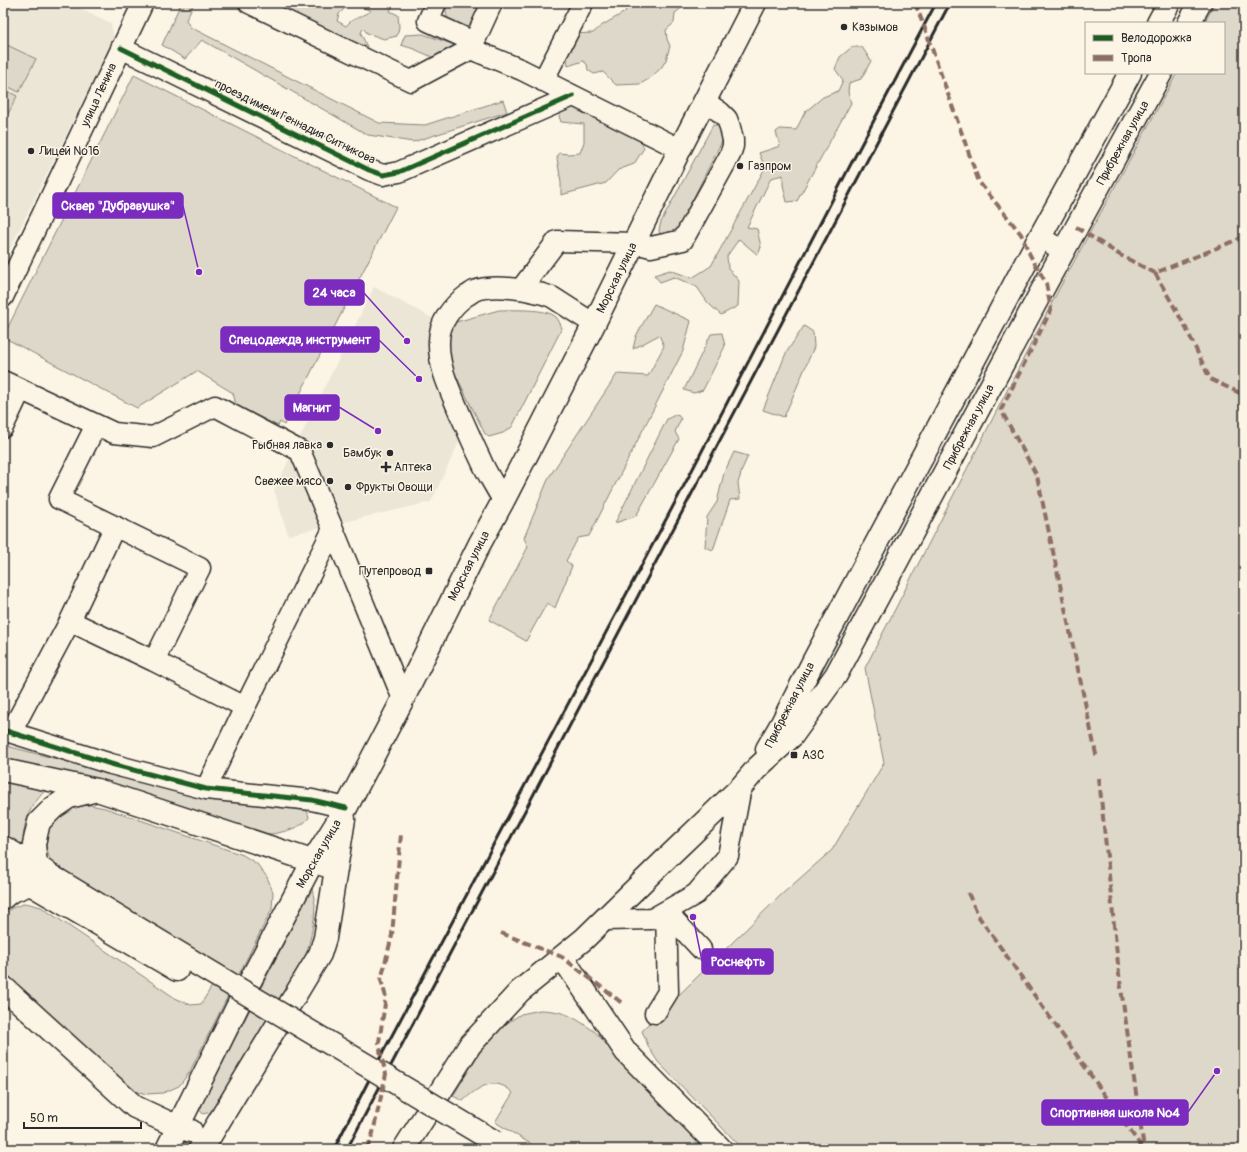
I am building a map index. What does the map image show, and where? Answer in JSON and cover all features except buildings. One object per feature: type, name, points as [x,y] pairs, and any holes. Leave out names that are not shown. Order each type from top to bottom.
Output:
[{"type":"main road","name":"Морская улица","points":[[167,1149],[246,987],[314,861],[346,808],[403,699],[466,572],[504,501],[635,243],[704,101],[755,3]]},
{"type":"main road","points":[[1159,22],[1169,3]]},
{"type":"main road","points":[[1190,22],[1200,3]]},
{"type":"main road","name":"Прибрежная улица","points":[[757,768],[1040,237],[1129,74]]},
{"type":"main road","name":"Прибрежная улица","points":[[404,1149],[470,1045],[520,990],[584,939],[605,920],[741,787],[757,768],[792,736],[836,675],[1160,74]]},
{"type":"main road","points":[[3,770],[97,790],[336,868]]},
{"type":"main road","points":[[52,877],[36,865],[34,844],[39,822],[52,808],[69,797],[97,790]]},
{"type":"main road","name":"Морская улица","points":[[204,1144],[320,954],[325,938],[346,808]]},
{"type":"main road","points":[[3,847],[52,877],[298,1038],[494,1147]]},
{"type":"main road","points":[[3,868],[30,884],[194,971]]},
{"type":"main road","points":[[3,898],[10,892],[30,884]]},
{"type":"main road","points":[[562,957],[626,1052],[721,1149]]},
{"type":"main road","points":[[3,987],[135,1107],[178,1127],[204,1144]]},
{"type":"street","name":"улица Ленина","points":[[3,296],[143,3]]},
{"type":"street","points":[[249,3],[411,81],[472,46],[492,3]]},
{"type":"street","points":[[436,3],[428,21],[472,46],[680,150]]},
{"type":"street","points":[[543,81],[583,3]]},
{"type":"street","name":"проезд имени Геннадия Ситникова","points":[[121,48],[369,170],[383,174],[399,172],[572,96]]},
{"type":"street","points":[[520,289],[557,241],[635,243],[651,247],[683,240],[730,155],[733,146],[733,140],[727,119],[704,101]]},
{"type":"street","points":[[1040,237],[1064,251]]},
{"type":"street","points":[[504,501],[480,460],[444,377],[440,358],[439,340],[443,324],[450,310],[461,300],[475,291],[494,288],[520,289],[552,297],[594,324]]},
{"type":"street","points":[[3,381],[114,433],[153,437],[215,406],[300,452],[403,699]]},
{"type":"street","points":[[3,427],[21,389]]},
{"type":"street","points":[[96,425],[59,499],[200,568],[154,660]]},
{"type":"street","points":[[114,526],[70,621],[7,731],[110,764],[206,789],[312,800],[346,808]]},
{"type":"street","points":[[206,789],[245,706],[333,529]]},
{"type":"street","points":[[70,621],[154,660],[245,706]]},
{"type":"street","points":[[814,660],[817,671],[825,677],[836,675]]},
{"type":"street","points":[[605,920],[652,919],[696,894],[728,856],[741,787]]},
{"type":"street","points":[[666,911],[701,948]]},
{"type":"street","points":[[655,1013],[668,992],[666,911]]},
{"type":"street","points":[[654,966],[666,950]]},
{"type":"shaded area","name":"Лицей №16","points":[[3,3],[69,3],[111,23],[114,38],[3,263]]},
{"type":"shaded area","points":[[181,3],[194,3],[186,20],[190,27],[379,123],[425,125],[503,100],[507,112],[413,142],[368,135],[202,40],[185,59],[162,45]]},
{"type":"shaded area","points":[[264,3],[348,3],[339,14],[337,21],[346,26],[351,21],[371,11],[353,3],[394,3],[390,11],[398,15],[399,27],[397,36],[384,39],[367,33],[363,28],[361,33],[370,54]]},
{"type":"shaded area","points":[[447,3],[484,3],[472,29],[459,29],[452,25],[448,19],[446,11]]},
{"type":"shaded area","points":[[628,3],[688,3],[675,13],[674,23],[666,30],[667,39],[670,46],[666,60],[661,68],[649,79],[640,84],[616,85],[603,72],[594,74],[588,70],[587,64],[583,61],[568,66],[567,59],[573,34],[593,33],[601,26],[625,12]]},
{"type":"shaded area","points":[[1215,3],[1244,3],[1244,1149],[743,1149],[658,1062],[649,1048],[642,1031],[781,895],[832,850],[884,763],[865,668],[1059,289],[1176,74],[1225,74],[1225,22],[1205,22]]},
{"type":"shaded area","points":[[423,34],[452,44],[456,40],[466,44],[439,60],[401,45],[405,35]]},
{"type":"shaded area","points":[[3,43],[36,59],[19,92],[3,84]]},
{"type":"shaded area","points":[[852,47],[862,47],[871,61],[861,79],[849,83],[848,92],[851,103],[797,201],[787,202],[783,185],[783,175],[771,178],[747,227],[757,229],[761,247],[758,255],[739,239],[727,256],[728,268],[739,281],[738,306],[721,315],[708,303],[697,287],[674,277],[660,282],[654,275],[670,270],[692,278],[711,266],[765,168],[759,153],[780,146],[776,132],[780,129],[796,130],[805,112],[823,97],[838,91],[843,80],[835,69],[840,57]]},
{"type":"shaded area","points":[[134,75],[396,207],[284,425],[280,422],[278,426],[236,405],[233,393],[197,371],[137,408],[3,337]]},
{"type":"shaded area","points":[[3,89],[17,96],[3,124]]},
{"type":"shaded area","points":[[571,100],[619,127],[629,135],[640,138],[644,148],[634,164],[618,170],[606,183],[561,195],[561,182],[557,158],[559,153],[580,153],[584,142],[584,124],[561,122],[559,116]]},
{"type":"shaded area","points":[[713,125],[720,126],[723,139],[678,229],[673,233],[660,235],[659,230],[661,222]]},
{"type":"shaded area","points":[[374,287],[449,327],[448,359],[474,410],[431,502],[288,535],[274,490]]},
{"type":"shaded area","points":[[654,304],[691,321],[683,351],[589,536],[578,538],[566,561],[572,566],[555,608],[547,603],[526,641],[489,620],[528,547],[524,538],[549,477],[617,374],[648,376],[664,346],[659,335],[633,349],[636,336]]},
{"type":"shaded area","points":[[499,310],[529,310],[545,312],[556,317],[562,328],[512,427],[503,433],[489,437],[485,434],[448,359],[449,327],[456,322]]},
{"type":"shaded area","points":[[804,326],[813,332],[814,347],[784,417],[763,410],[786,353]]},
{"type":"shaded area","points":[[722,333],[725,346],[703,390],[694,393],[684,390],[711,334]]},
{"type":"shaded area","points":[[677,414],[681,419],[675,432],[679,439],[636,516],[615,523],[667,419]]},
{"type":"shaded area","points":[[734,452],[748,456],[738,483],[740,499],[730,500],[713,550],[705,547],[707,517],[717,502],[724,473]]},
{"type":"shaded area","points":[[3,745],[125,775],[203,798],[304,810],[307,811],[309,817],[307,821],[297,827],[278,833],[263,834],[3,761]]},
{"type":"shaded area","points":[[3,778],[49,787],[36,802],[28,816],[24,831],[22,850],[3,838]]},
{"type":"shaded area","points":[[90,805],[105,808],[243,855],[257,864],[267,877],[273,892],[272,909],[189,1073],[179,1086],[163,1093],[147,1094],[130,1090],[3,971],[3,915],[12,908],[26,903],[41,907],[175,998],[191,1005],[201,1004],[217,978],[55,868],[49,856],[46,843],[48,831],[51,825],[57,816],[65,810]]},
{"type":"shaded area","points":[[312,888],[315,904],[314,919],[303,964],[226,1108],[203,1114],[199,1109]]},
{"type":"shaded area","points":[[540,1010],[563,1013],[594,1031],[709,1149],[539,1149],[495,1122],[513,1093],[506,1088],[500,1085],[487,1085],[475,1091],[463,1101],[453,1096],[486,1042],[503,1026],[521,1014]]},
{"type":"railway","points":[[334,1149],[381,1056],[688,478],[936,3]]},
{"type":"railway","points":[[347,1149],[950,3]]},
{"type":"marked path","points":[[915,3],[979,182],[1021,234],[1030,255],[1046,283],[1051,310],[1001,410],[1037,476],[1097,759]]},
{"type":"marked path","points":[[1076,227],[1120,255],[1155,273]]},
{"type":"marked path","points":[[1244,237],[1155,273],[1186,328],[1210,379],[1244,395]]},
{"type":"marked path","points":[[1099,778],[1119,974],[1144,1149]]},
{"type":"marked path","points":[[367,1149],[373,1133],[386,1074],[379,1042],[386,997],[381,980],[392,935],[401,834]]},
{"type":"marked path","points":[[968,893],[979,917],[1143,1149]]},
{"type":"marked path","points":[[501,933],[562,957],[622,1003]]},
{"type":"cycle path","points":[[121,48],[369,170],[383,175],[399,172],[573,96]]},
{"type":"cycle path","points":[[3,730],[111,764],[206,789],[312,800],[346,808]]},
{"type":"place","name":"Казымов","points":[[844,27]]},
{"type":"place","name":"Лицей №16","points":[[31,151]]},
{"type":"place","name":"Газпром","points":[[740,166]]},
{"type":"place","name":"Сквер \"Дубравушка\"","points":[[199,272]]},
{"type":"place","name":"24 часа","points":[[407,341]]},
{"type":"place","name":"Спецодежда, инструмент","points":[[419,379]]},
{"type":"place","name":"Магнит","points":[[378,431]]},
{"type":"place","name":"Рыбная лавка","points":[[330,445]]},
{"type":"place","name":"Бамбук","points":[[390,453]]},
{"type":"place","name":"Аптека","points":[[386,467]]},
{"type":"place","name":"Свежее мясо","points":[[330,481]]},
{"type":"place","name":"Фрукты Овощи","points":[[348,487]]},
{"type":"place","name":"Путепровод","points":[[429,571]]},
{"type":"place","name":"АЗС","points":[[794,755]]},
{"type":"place","name":"Роснефть","points":[[693,917]]},
{"type":"place","name":"Спортивная школа №4","points":[[1217,1071]]}]
